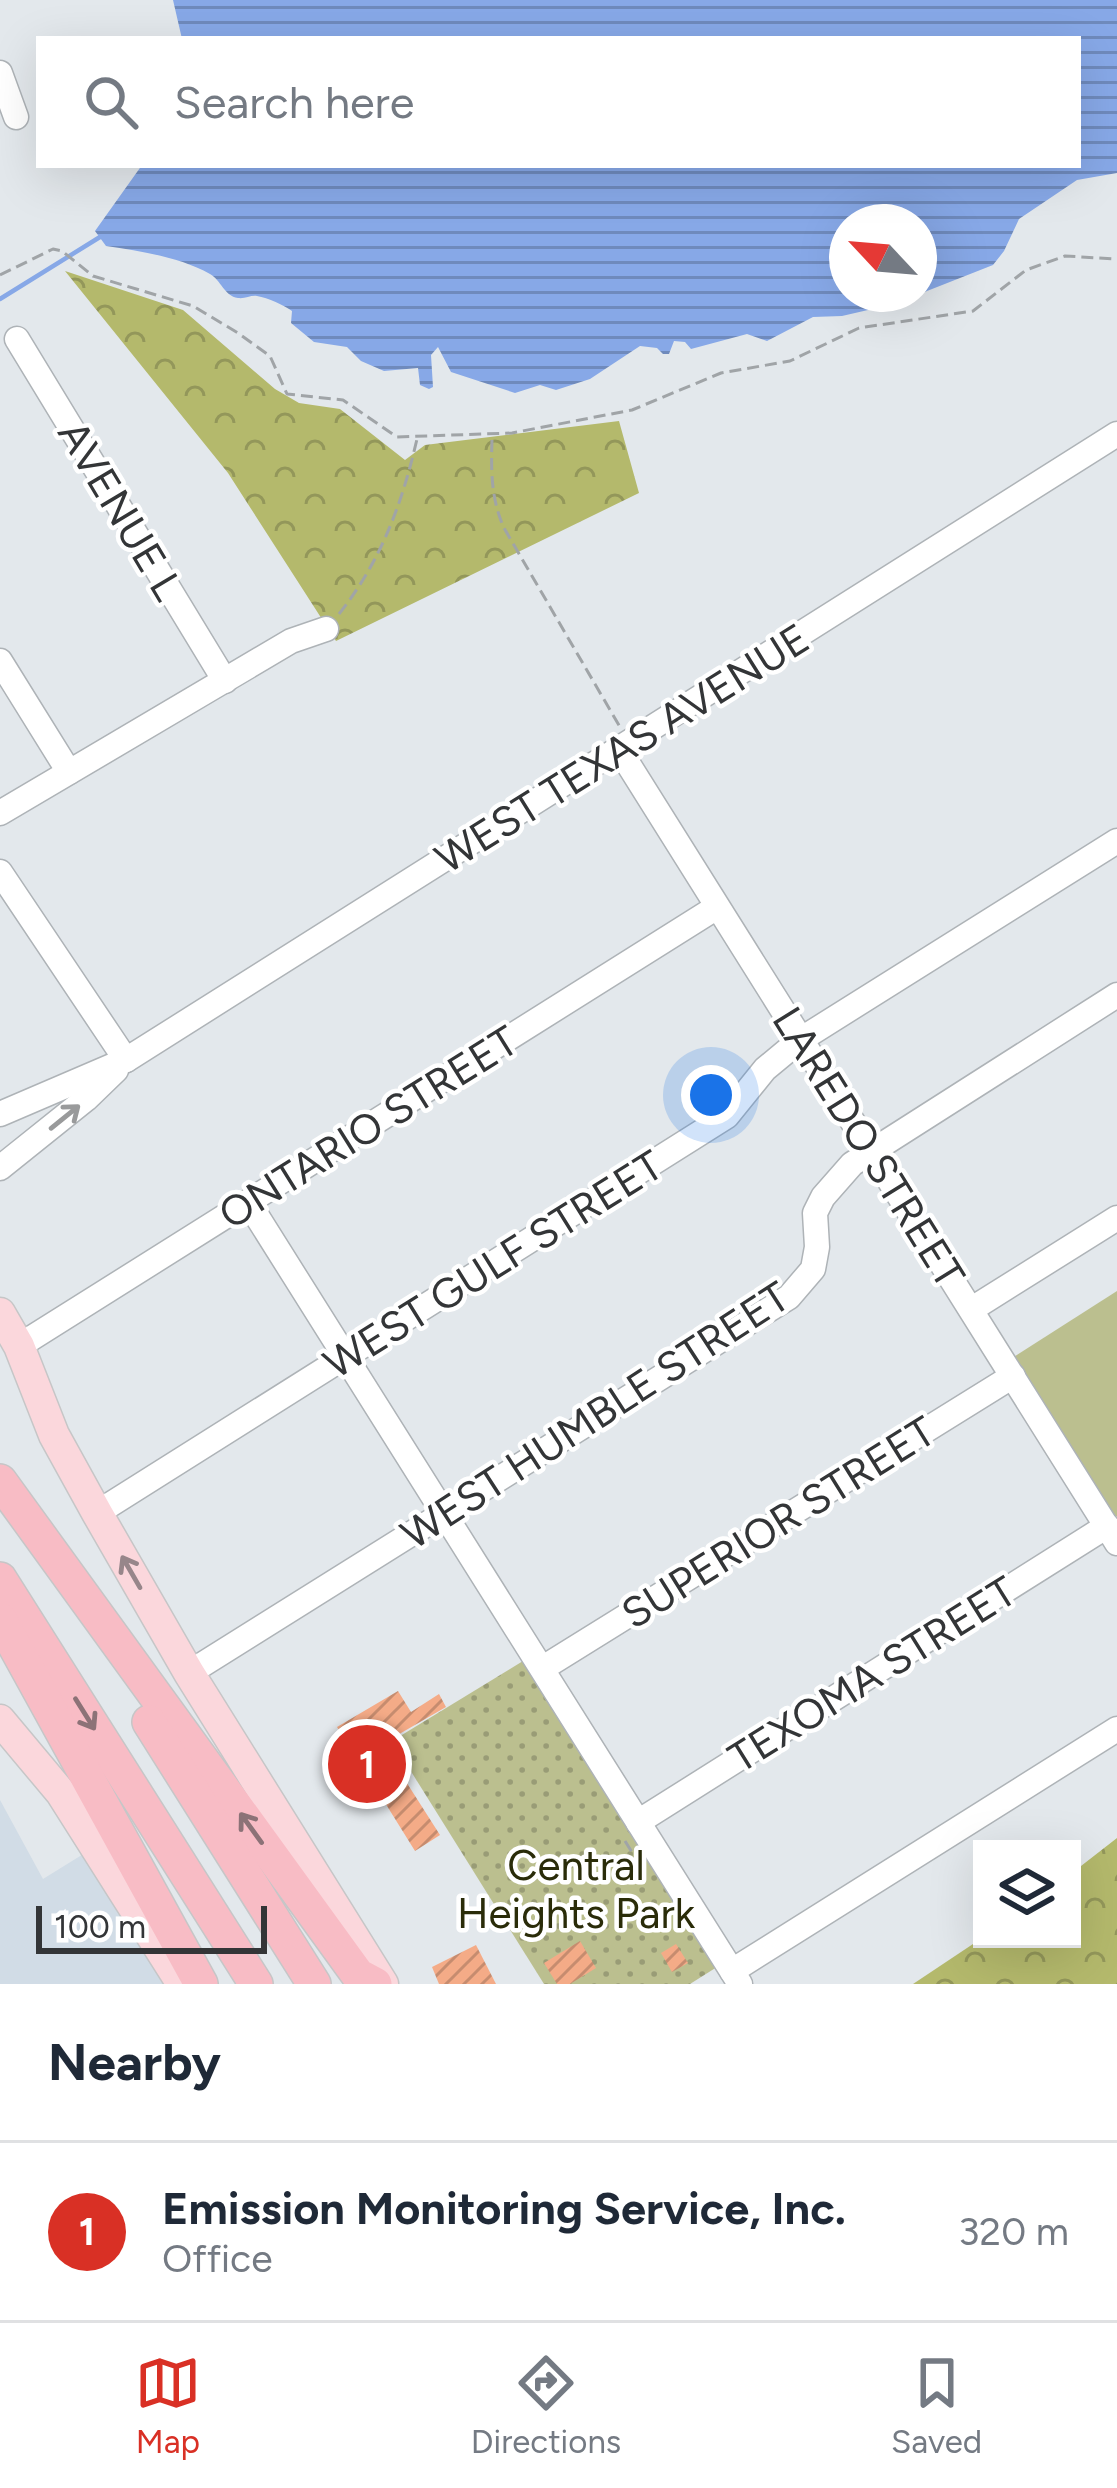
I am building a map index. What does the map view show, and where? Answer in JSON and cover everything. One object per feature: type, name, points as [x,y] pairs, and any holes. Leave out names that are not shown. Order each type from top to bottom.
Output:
[{"type":"highway","points":[[0,1484],[314,1984]]},
{"type":"highway","points":[[0,1484],[358,1975],[379,1984]]},
{"type":"highway","points":[[0,1579],[256,1984]]},
{"type":"highway","points":[[0,1619],[202,1984]]},
{"type":"main road","points":[[0,1312],[19,1346],[54,1435],[97,1513],[379,1984]]},
{"type":"main road","points":[[0,1720],[61,1793],[182,1984]]},
{"type":"street","points":[[0,73],[16,117]]},
{"type":"street","name":"AVENUE L","points":[[17,339],[225,681]]},
{"type":"street","name":"WEST TEXAS AVENUE","points":[[0,1114],[126,1060],[1117,434]]},
{"type":"street","points":[[0,813],[291,641],[326,629]]},
{"type":"street","points":[[0,661],[69,772]]},
{"type":"street","name":"LAREDO STREET","points":[[625,747],[717,907],[1112,1534]]},
{"type":"street","name":"WEST GULF STREET","points":[[97,1513],[727,1116],[765,1070],[800,1040],[1117,842]]},
{"type":"street","points":[[0,872],[126,1060]]},
{"type":"street","name":"ONTARIO STREET","points":[[19,1346],[717,907]]},
{"type":"street","name":"WEST HUMBLE STREET","points":[[189,1673],[789,1297],[813,1269],[815,1214],[823,1197],[852,1164],[1117,995]]},
{"type":"street","name":"WEST TEXAS AVENUE","points":[[0,1168],[126,1060]]},
{"type":"street","points":[[248,1202],[543,1668],[631,1831],[736,1978],[1117,1729]]},
{"type":"street","points":[[972,1310],[1117,1218]]},
{"type":"street","name":"SUPERIOR STREET","points":[[543,1668],[1013,1376]]},
{"type":"street","name":"TEXOMA STREET","points":[[631,1831],[1112,1534]]},
{"type":"path","points":[[0,275],[53,249],[62,251],[93,276],[193,306],[238,333],[270,356],[286,394],[343,400],[398,437],[417,439],[492,436],[632,410],[721,373],[790,361],[859,328],[973,311],[1026,271],[1065,256],[1117,260]]},
{"type":"path","points":[[492,436],[496,511],[625,747]]},
{"type":"path","points":[[326,629],[384,546],[400,507],[417,439]]},
{"type":"path","points":[[631,1831],[642,1868]]},
{"type":"shaded area","points":[[0,1800],[43,1879],[85,1853],[165,1984],[0,1984]]},
{"type":"green space","points":[[65,271],[183,310],[275,389],[299,403],[340,409],[405,460],[425,445],[619,421],[639,493],[336,641],[228,473]]},
{"type":"green space","points":[[1117,1291],[1117,1516],[1113,1519],[1012,1358]]},
{"type":"green space","name":"Central Heights Park","points":[[523,1661],[717,1967],[690,1984],[544,1984],[392,1741]]},
{"type":"green space","points":[[1117,1838],[1117,1984],[913,1984],[973,1944],[973,1948],[1081,1948],[1081,1866]]},
{"type":"water","points":[[173,0],[1117,0],[1117,173],[1077,180],[1019,219],[993,265],[937,287],[937,204],[829,204],[829,312],[859,312],[813,317],[767,341],[747,334],[691,349],[685,342],[674,341],[669,354],[640,346],[590,379],[556,390],[540,385],[515,393],[451,372],[438,347],[431,355],[433,387],[429,389],[420,385],[418,368],[384,371],[361,361],[347,347],[314,342],[291,323],[292,311],[280,304],[257,296],[233,297],[214,277],[160,255],[106,246],[95,231],[140,168],[1081,168],[1081,36],[181,36]]},
{"type":"building","points":[[398,1691],[411,1712],[439,1694],[446,1707],[382,1744],[440,1835],[415,1851],[369,1777],[365,1780],[351,1759],[355,1756],[337,1727]]},
{"type":"building","points":[[580,1941],[596,1968],[570,1984],[557,1984],[544,1963]]},
{"type":"building","points":[[676,1944],[688,1963],[672,1972],[661,1953]]},
{"type":"building","points":[[476,1945],[496,1984],[439,1984],[432,1967]]},
{"type":"waterway","points":[[0,299],[100,237]]},
{"type":"place","name":"Emission Monitoring Service, Inc.","points":[[367,1764]]}]
